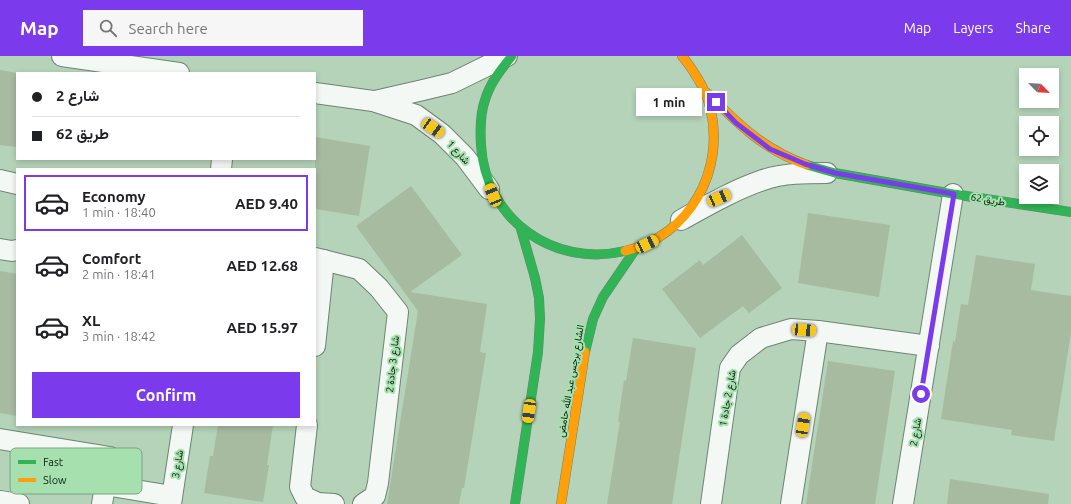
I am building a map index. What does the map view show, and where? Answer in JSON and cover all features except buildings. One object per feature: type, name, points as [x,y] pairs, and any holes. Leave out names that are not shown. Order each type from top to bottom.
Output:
[{"type":"street","points":[[62,56],[172,72]]},
{"type":"street","name":"شارع 1","points":[[373,101],[452,83],[507,56]]},
{"type":"street","points":[[512,56],[499,72],[487,94],[480,120],[479,146],[484,171],[493,195],[506,213],[521,229],[541,242],[563,251],[587,256],[611,255],[635,250],[660,238],[681,220],[698,198],[709,173],[715,146],[714,119],[706,92],[693,68],[682,56]]},
{"type":"street","name":"طريق 62","points":[[706,92],[736,123],[770,149],[805,164],[835,173],[954,194],[1071,212]]},
{"type":"street","name":"شارع 1","points":[[316,93],[373,101],[416,115],[442,134],[466,157],[493,195]]},
{"type":"street","name":"طريق 62","points":[[681,220],[719,198],[764,180],[803,173],[835,173]]},
{"type":"street","points":[[0,180],[16,184]]},
{"type":"street","name":"شارع 2","points":[[903,504],[954,194]]},
{"type":"street","points":[[515,504],[531,396],[536,374],[540,309],[535,271],[521,229]]},
{"type":"street","points":[[0,249],[16,250]]},
{"type":"street","name":"الشارع برجس عبد الله حامض","points":[[561,504],[582,364],[593,319],[603,297],[635,250]]},
{"type":"street","name":"شارع 3 جادة 2","points":[[316,329],[320,259],[359,269],[379,288],[398,312],[378,483],[375,496],[363,504]]},
{"type":"street","name":"شارع 2 جادة 1","points":[[711,504],[730,368],[739,355],[761,338],[791,329],[818,331],[929,346]]},
{"type":"street","points":[[791,504],[818,331]]},
{"type":"street","name":"شارع 3","points":[[172,500],[183,426]]},
{"type":"street","points":[[307,426],[300,487],[305,497],[318,504],[334,504]]},
{"type":"street","points":[[0,439],[55,448]]},
{"type":"street","points":[[104,495],[172,500]]},
{"type":"street","points":[[0,501],[19,504]]},
{"type":"traffic: fast","points":[[512,56],[493,82],[483,105],[481,116],[481,145],[485,171],[495,195],[509,216],[528,232],[549,244],[573,252],[598,254],[625,251]]},
{"type":"traffic: fast","points":[[807,165],[835,173],[953,194],[1071,212]]},
{"type":"traffic: fast","points":[[515,504],[538,352],[540,319],[539,298],[535,278],[521,229]]},
{"type":"traffic: fast","points":[[585,352],[593,319],[603,297],[635,250]]},
{"type":"traffic: slow","points":[[625,251],[648,243],[668,231],[685,215],[698,197],[707,176],[713,154],[714,131],[710,107],[699,80],[682,56]]},
{"type":"traffic: slow","points":[[707,93],[752,135],[778,152],[807,165]]},
{"type":"traffic: slow","points":[[561,504],[585,352]]},
{"type":"route","points":[[716,102],[736,123],[770,149],[805,164],[835,173],[954,194],[921,394]]}]
